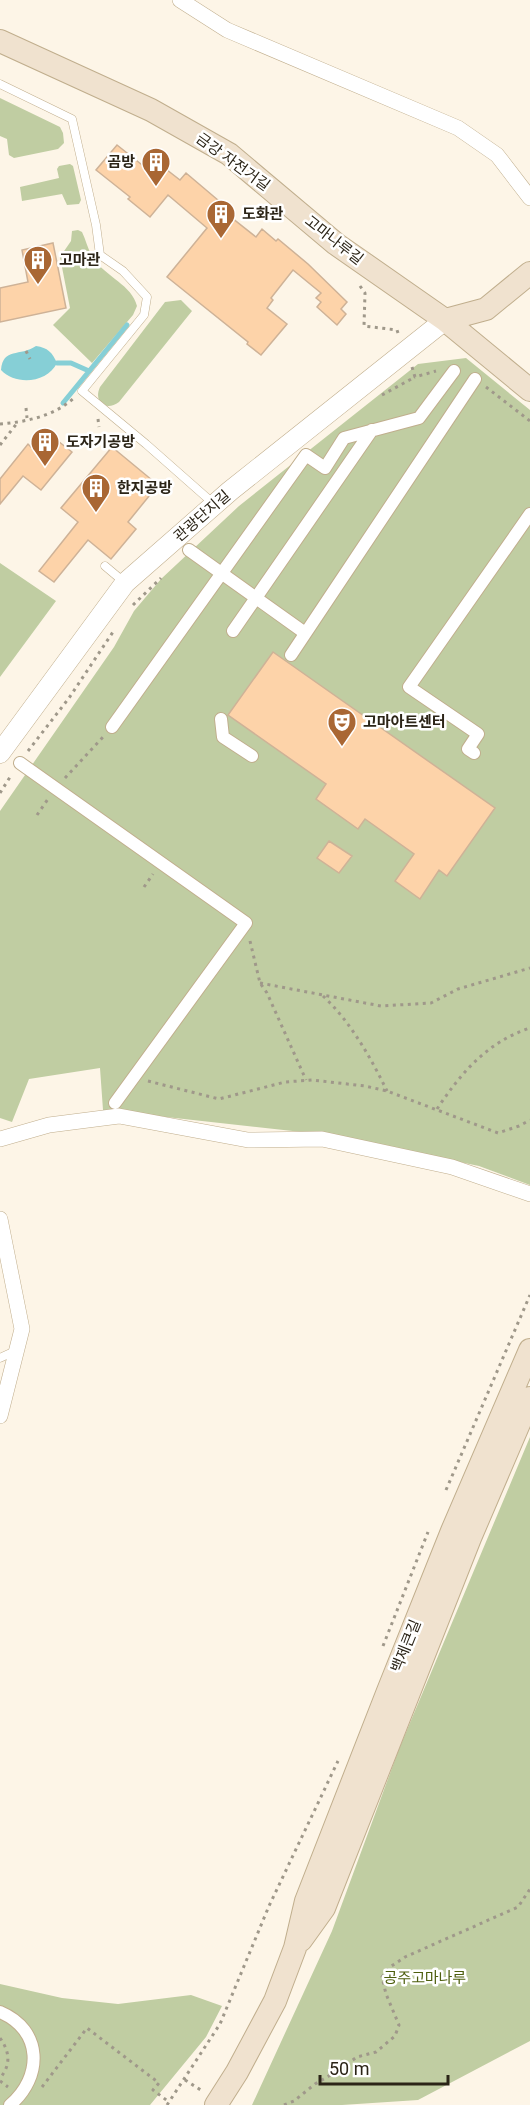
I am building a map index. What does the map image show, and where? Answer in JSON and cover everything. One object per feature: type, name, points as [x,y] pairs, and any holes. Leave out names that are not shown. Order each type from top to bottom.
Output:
[{"type":"main road","name":"고마나루길","points":[[0,41],[151,110],[229,154],[336,244],[445,320],[530,390]]},
{"type":"main road","points":[[445,320],[486,309],[530,273]]},
{"type":"main road","name":"백제큰길","points":[[216,2105],[237,2072],[274,2001],[295,1948],[306,1901],[379,1713],[452,1531],[530,1350]]},
{"type":"main road","name":"백제큰길","points":[[295,1948],[324,1908],[465,1549],[530,1398]]},
{"type":"street","points":[[180,0],[227,30],[458,128],[497,155],[530,198]]},
{"type":"street","name":"관광단지길","points":[[0,753],[125,583],[215,506],[445,320]]},
{"type":"street","points":[[112,727],[306,455],[325,468],[344,438],[419,418],[454,371]]},
{"type":"street","points":[[291,655],[475,379]]},
{"type":"street","points":[[233,631],[372,430]]},
{"type":"street","points":[[474,753],[468,749],[478,734],[409,687],[530,514]]},
{"type":"street","points":[[189,550],[305,633]]},
{"type":"street","points":[[221,719],[224,737],[252,756]]},
{"type":"street","points":[[20,763],[246,923],[114,1103]]},
{"type":"street","points":[[0,1139],[49,1125],[119,1116],[248,1140],[322,1139],[452,1167],[530,1194]]},
{"type":"street","points":[[0,1218],[22,1329],[0,1416]]},
{"type":"street","points":[[0,2012],[9,2016],[23,2028],[32,2044],[34,2063],[31,2080],[21,2096],[10,2105]]},
{"type":"lane","points":[[0,84],[72,119],[96,225],[100,255],[123,271],[147,297],[144,315],[82,391],[215,506]]},
{"type":"lane","points":[[105,566],[125,583]]},
{"type":"lane","points":[[0,1358],[17,1350]]},
{"type":"path","points":[[355,278],[364,293],[364,326],[397,330],[415,377],[442,369],[454,371]]},
{"type":"path","points":[[26,351],[30,359]]},
{"type":"path","points":[[475,379],[530,421]]},
{"type":"path","points":[[0,424],[49,415],[62,408],[82,391]]},
{"type":"path","points":[[26,408],[27,418]]},
{"type":"path","points":[[0,445],[20,420]]},
{"type":"path","points":[[37,815],[55,788],[112,727]]},
{"type":"path","points":[[246,923],[260,983],[267,993],[306,1080]]},
{"type":"path","points":[[260,983],[381,1006],[431,1003],[458,989],[530,968]]},
{"type":"path","points":[[321,994],[336,1008],[376,1068],[387,1091]]},
{"type":"path","points":[[437,1109],[464,1074],[489,1048],[530,1028]]},
{"type":"path","points":[[138,1079],[219,1099],[285,1082],[306,1080],[366,1086],[387,1091],[498,1133],[530,1120]]},
{"type":"path","points":[[443,1499],[530,1295]]},
{"type":"path","points":[[382,1648],[429,1531]]},
{"type":"path","points":[[38,2093],[87,2028],[159,2083],[153,2090],[168,2103],[220,2024],[269,1906],[338,1760]]},
{"type":"path","points":[[284,2105],[294,2101],[315,2084],[357,2057],[376,2052],[395,2036],[399,2025],[386,1994],[382,1977],[390,1966],[405,1957],[519,1906],[530,1889]]},
{"type":"path","points":[[0,2038],[8,2054],[8,2064],[0,2078]]},
{"type":"green space","points":[[0,98],[60,127],[64,143],[58,149],[14,158],[9,155],[7,139],[0,136]]},
{"type":"green space","points":[[70,164],[73,166],[81,200],[79,204],[67,205],[62,194],[22,201],[20,187],[59,178],[57,169],[59,166]]},
{"type":"green space","points":[[72,231],[82,232],[98,265],[130,292],[137,306],[133,315],[92,363],[53,325],[70,308],[60,257],[71,241]]},
{"type":"green space","points":[[181,300],[192,311],[119,402],[110,406],[102,404],[98,397],[100,387],[165,302]]},
{"type":"green space","points":[[466,358],[530,410],[530,1185],[479,1166],[329,1135],[103,1110],[100,1068],[29,1079],[12,1122],[0,1118],[0,811],[114,647],[134,611],[161,579],[239,506],[418,364]]},
{"type":"green space","points":[[0,563],[56,601],[0,677]]},
{"type":"green space","name":"공주고마나루","points":[[530,1437],[530,2041],[418,2100],[342,2105],[252,2105],[332,1931],[399,1749]]},
{"type":"green space","points":[[0,1984],[62,1998],[118,2004],[191,1995],[222,2006],[206,2037],[150,2105],[0,2105]]},
{"type":"water","points":[[36,346],[49,351],[57,363],[46,375],[23,380],[7,375],[1,370],[2,363],[9,355]]},
{"type":"building","points":[[117,145],[151,172],[158,163],[180,180],[186,173],[225,206],[222,210],[256,237],[262,229],[276,241],[278,239],[347,302],[341,309],[346,314],[337,325],[317,307],[321,302],[316,298],[321,293],[293,270],[271,298],[273,300],[267,308],[287,324],[261,355],[167,277],[207,228],[168,195],[150,217],[128,199],[130,197],[96,170]]},
{"type":"building","name":"고마관","points":[[53,243],[66,308],[0,322],[0,288],[28,282],[22,250]]},
{"type":"building","points":[[44,430],[72,452],[41,490],[23,476],[0,504],[0,479],[28,444],[31,447]]},
{"type":"building","points":[[112,447],[158,485],[128,522],[136,529],[111,559],[88,540],[54,582],[39,571],[78,522],[61,508]]},
{"type":"building","name":"고마아트센터","points":[[273,652],[495,808],[447,876],[439,870],[420,899],[395,881],[414,854],[365,819],[358,829],[316,799],[326,784],[228,715]]},
{"type":"building","points":[[329,841],[352,856],[339,873],[317,858]]},
{"type":"waterway","points":[[63,403],[127,325]]},
{"type":"waterway","points":[[57,363],[71,363],[89,371]]},
{"type":"place","name":"곰방","points":[[156,188]]},
{"type":"place","name":"도화관","points":[[221,240]]},
{"type":"place","name":"고마관","points":[[38,286]]},
{"type":"place","name":"도자기공방","points":[[45,468]]},
{"type":"place","name":"한지공방","points":[[96,514]]},
{"type":"place","name":"고마아트센터","points":[[342,748]]}]
